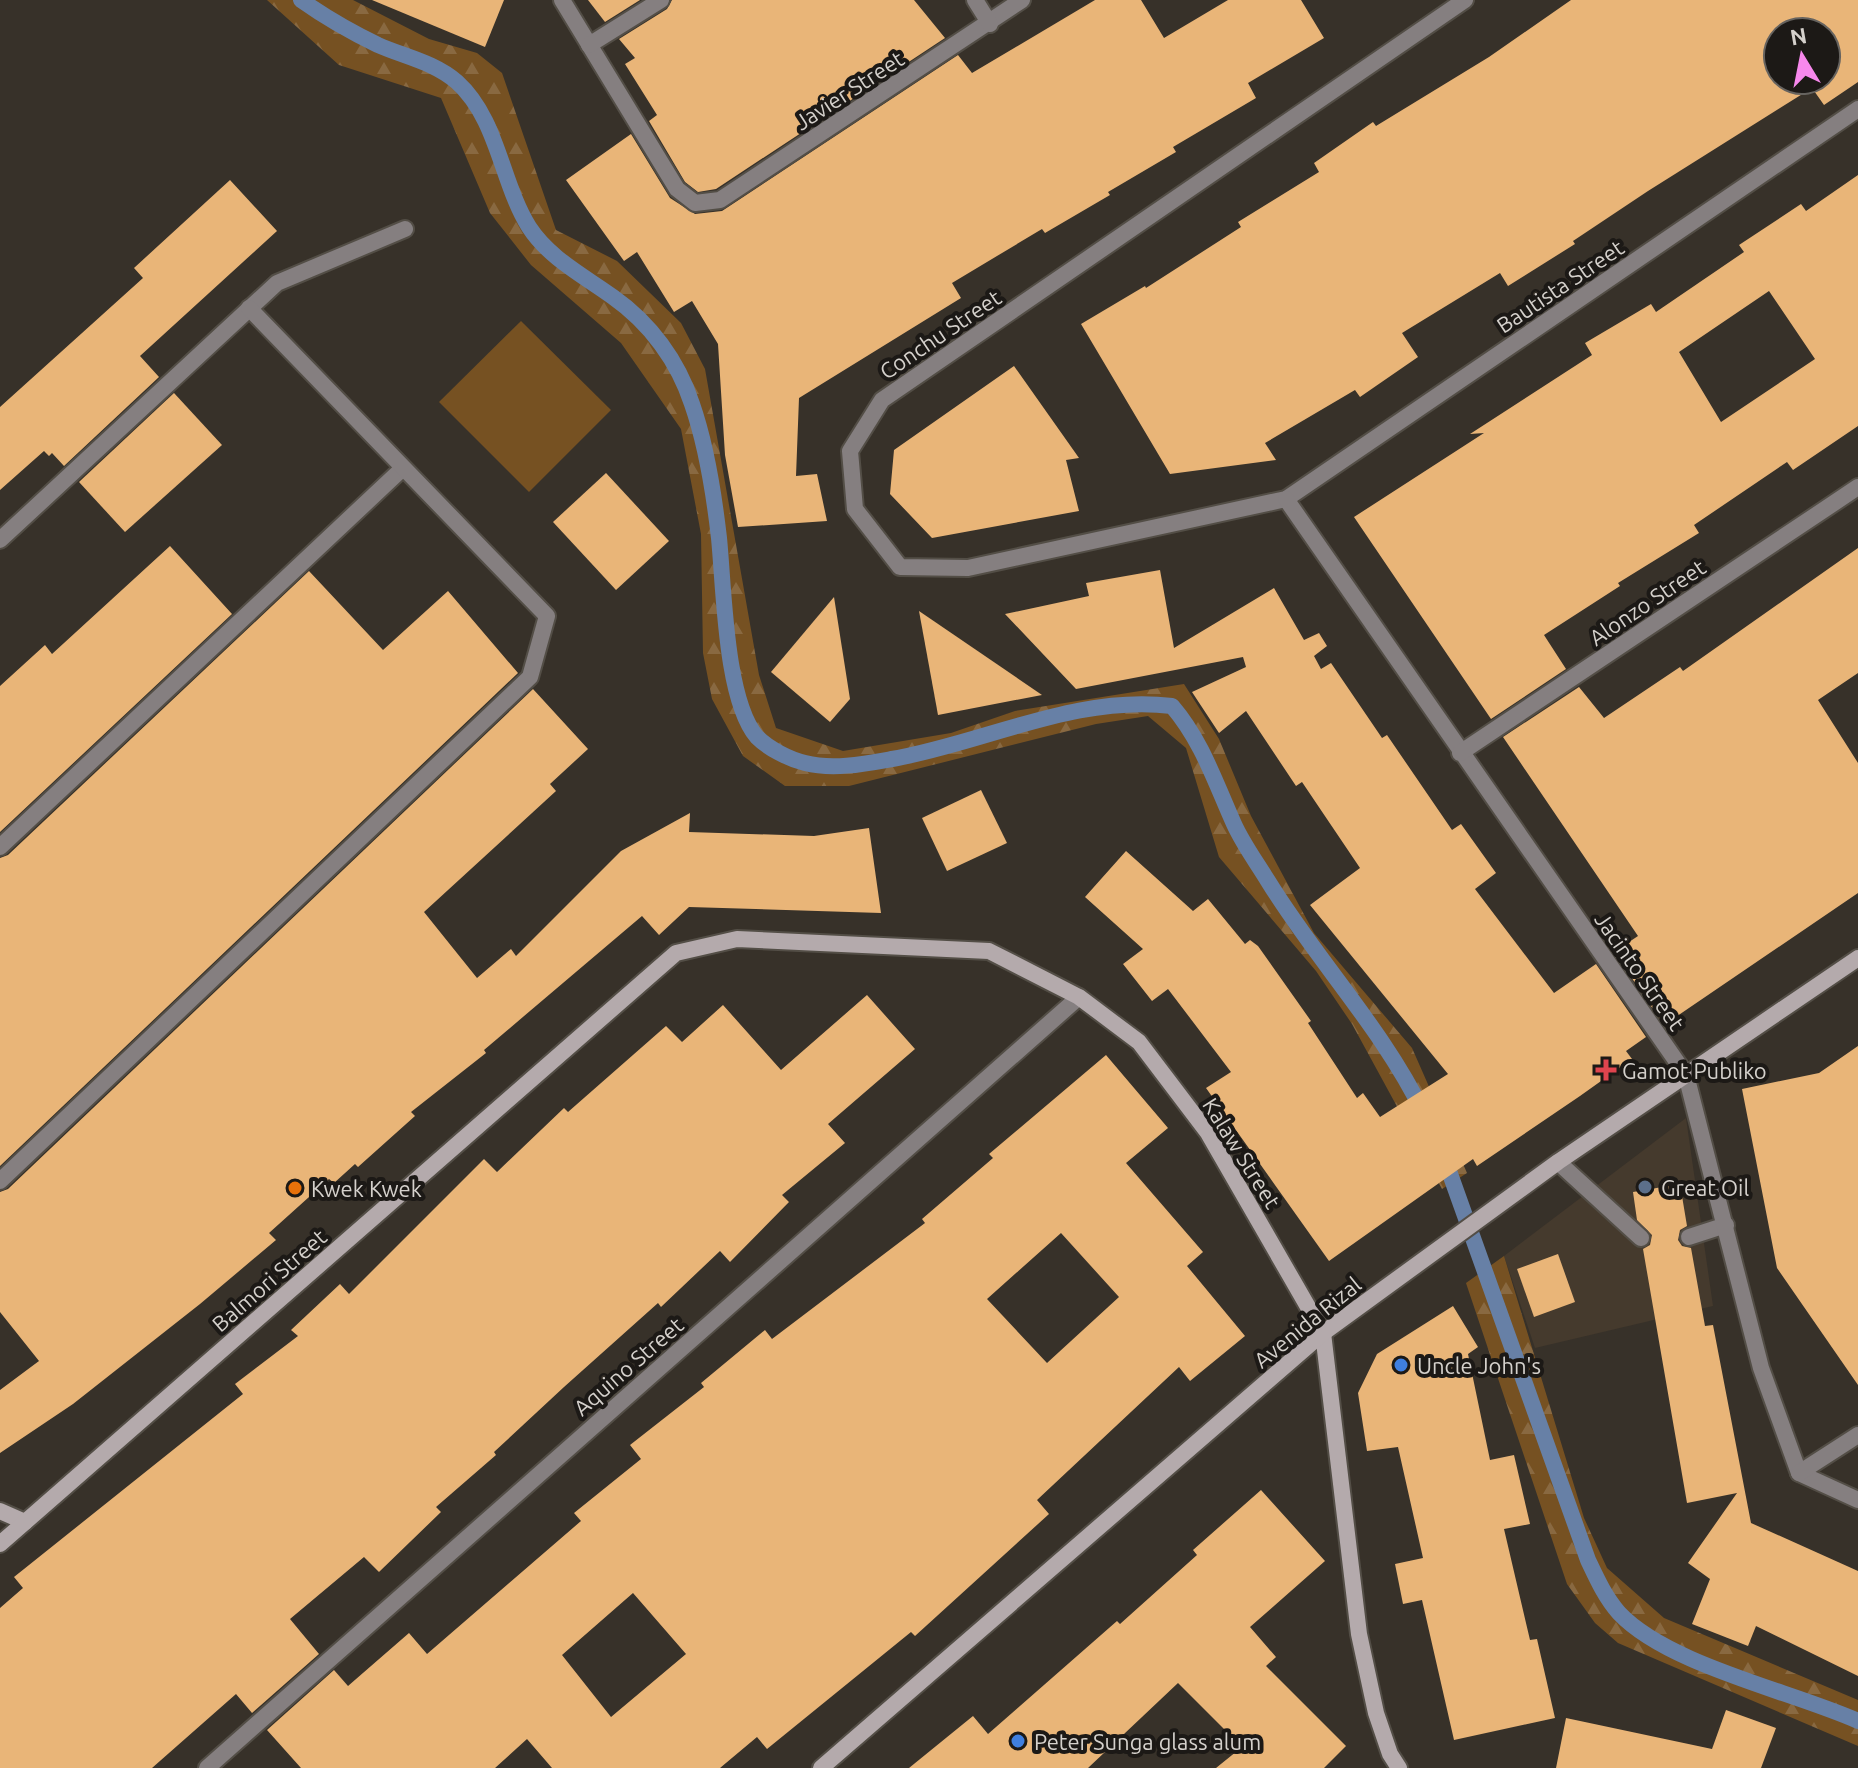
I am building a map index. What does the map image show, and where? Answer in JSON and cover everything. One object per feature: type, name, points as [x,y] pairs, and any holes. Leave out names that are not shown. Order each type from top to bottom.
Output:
[{"type":"main road","name":"Kalaw Street","points":[[676,953],[737,939],[989,951],[1079,997],[1139,1042],[1208,1133],[1323,1333],[1359,1634],[1376,1713],[1399,1768]]},
{"type":"main road","name":"Balmori Street","points":[[0,1544],[676,953]]},
{"type":"main road","name":"Avenida Rizal","points":[[821,1768],[1323,1333],[1558,1162],[1858,958]]},
{"type":"main road","points":[[0,1511],[25,1522]]},
{"type":"street","points":[[562,0],[589,45],[661,0]]},
{"type":"street","points":[[975,0],[990,24]]},
{"type":"street","name":"Javier Street","points":[[589,45],[677,189],[695,203],[720,200],[1022,0]]},
{"type":"street","name":"Conchu Street","points":[[1286,499],[968,568],[900,567],[855,509],[850,451],[882,400],[1465,0]]},
{"type":"street","name":"Bautista Street","points":[[1286,499],[1858,109]]},
{"type":"street","points":[[0,540],[277,283],[405,229]]},
{"type":"street","points":[[0,1181],[530,677],[547,616],[249,308]]},
{"type":"street","points":[[0,847],[403,468]]},
{"type":"street","name":"Alonzo Street","points":[[1460,753],[1858,487]]},
{"type":"street","name":"Jacinto Street","points":[[1286,499],[1686,1075],[1761,1368],[1799,1473]]},
{"type":"street","name":"Aquino Street","points":[[207,1768],[1079,997]]},
{"type":"street","points":[[1558,1162],[1641,1238]]},
{"type":"street","points":[[1689,1237],[1726,1225]]},
{"type":"street","points":[[1799,1473],[1858,1435]]},
{"type":"street","points":[[1799,1473],[1858,1500]]},
{"type":"shaded area","name":"Great Oil","points":[[1686,1118],[1713,1306],[1535,1348],[1504,1256]]},
{"type":"green space","points":[[267,0],[353,0],[429,39],[477,53],[502,73],[556,230],[617,261],[681,323],[705,369],[759,675],[776,728],[843,751],[951,733],[1015,711],[1184,684],[1219,739],[1251,816],[1314,933],[1412,1048],[1467,1173],[1442,1189],[1352,1024],[1316,971],[1219,857],[1186,748],[1148,716],[1096,724],[849,786],[785,786],[743,756],[712,699],[703,653],[701,534],[681,429],[621,343],[531,265],[490,213],[441,98],[339,65]]},
{"type":"green space","points":[[521,321],[611,410],[529,492],[439,402]]},
{"type":"green space","points":[[1504,1256],[1584,1518],[1607,1568],[1664,1618],[1858,1700],[1858,1746],[1618,1643],[1595,1623],[1567,1584],[1466,1283]]},
{"type":"building","points":[[372,0],[504,0],[485,47]]},
{"type":"building","points":[[588,0],[640,0],[605,22]]},
{"type":"building","points":[[672,0],[914,0],[945,38],[716,189],[698,192],[685,182],[649,121],[657,115],[625,64],[635,58],[619,39],[667,9]]},
{"type":"building","points":[[1095,0],[1141,0],[1164,38],[1228,0],[1301,0],[1324,38],[1248,83],[1256,98],[1173,147],[1176,152],[1108,192],[1110,195],[1045,233],[1042,229],[952,283],[961,298],[799,398],[796,476],[817,474],[827,521],[738,527],[725,455],[718,344],[692,301],[674,312],[637,252],[624,261],[566,180],[631,134],[670,198],[695,214],[722,211],[958,55],[972,73]]},
{"type":"building","points":[[1571,0],[1858,0],[1858,82],[1842,93],[1842,16],[1762,16],[1762,96],[1799,96],[1648,191],[1573,241],[1575,244],[1508,286],[1500,273],[1402,333],[1418,357],[1360,397],[1355,390],[1265,443],[1276,460],[1170,474],[1081,324],[1146,288],[1241,227],[1238,222],[1319,172],[1314,163],[1373,122],[1376,126],[1489,57]]},
{"type":"building","points":[[1818,96],[1837,96],[1824,105]]},
{"type":"building","points":[[1858,175],[1858,426],[1793,470],[1787,462],[1694,525],[1699,533],[1618,583],[1620,586],[1544,635],[1566,669],[1491,719],[1354,517],[1484,433],[1470,434],[1592,355],[1585,343],[1651,304],[1656,312],[1744,252],[1739,245],[1801,204],[1806,211]],"holes":[[[1769,291],[1815,359],[1721,422],[1679,352]]]},
{"type":"building","points":[[230,180],[277,231],[140,356],[159,377],[64,466],[52,453],[49,456],[44,451],[0,490],[0,407],[143,278],[134,268]]},
{"type":"building","points":[[1014,366],[1079,458],[1066,460],[1079,511],[932,538],[890,494],[894,450]]},
{"type":"building","points":[[174,393],[222,445],[125,532],[79,482]]},
{"type":"building","points":[[606,473],[669,541],[616,590],[553,522]]},
{"type":"building","points":[[170,546],[232,614],[0,832],[0,686],[45,645],[52,654]]},
{"type":"building","points":[[1858,548],[1858,673],[1818,700],[1858,763],[1858,893],[1664,1025],[1614,952],[1638,936],[1503,737],[1579,687],[1604,718],[1680,667],[1683,671]]},
{"type":"building","points":[[1160,570],[1174,648],[1274,588],[1304,640],[1319,633],[1327,646],[1314,656],[1321,669],[1331,663],[1382,738],[1387,735],[1452,830],[1461,824],[1496,873],[1475,889],[1554,993],[1596,964],[1646,1037],[1626,1051],[1632,1059],[1580,1096],[1477,1166],[1473,1159],[1329,1261],[1206,1088],[1231,1072],[1168,989],[1152,1001],[1123,964],[1143,949],[1085,897],[1126,851],[1193,911],[1208,899],[1245,944],[1250,940],[1258,946],[1311,1021],[1308,1023],[1357,1098],[1363,1093],[1380,1117],[1448,1074],[1310,905],[1360,868],[1302,782],[1296,786],[1246,711],[1219,733],[1192,692],[1246,667],[1243,657],[1076,689],[1005,614],[1089,596],[1086,583]]},
{"type":"building","points":[[309,571],[383,650],[448,591],[518,673],[0,1166],[0,858],[8,855]]},
{"type":"building","points":[[834,597],[850,699],[830,722],[771,672]]},
{"type":"building","points":[[919,611],[1042,695],[938,715]]},
{"type":"building","points":[[533,689],[588,749],[550,784],[556,791],[424,912],[477,978],[511,949],[516,956],[621,851],[690,813],[689,832],[814,836],[869,828],[881,913],[689,907],[659,935],[642,916],[484,1050],[486,1053],[411,1112],[415,1116],[358,1167],[355,1164],[334,1183],[329,1179],[269,1233],[276,1240],[200,1304],[73,1404],[0,1453],[0,1390],[39,1361],[0,1312],[0,1192],[8,1189]]},
{"type":"building","points":[[981,790],[1007,843],[947,871],[922,818]]},
{"type":"building","points":[[867,995],[915,1049],[828,1124],[845,1143],[782,1195],[789,1202],[730,1262],[720,1251],[661,1307],[658,1303],[564,1387],[494,1452],[496,1455],[436,1507],[441,1512],[379,1572],[364,1557],[290,1619],[319,1654],[252,1713],[236,1694],[152,1768],[0,1768],[0,1608],[23,1588],[14,1577],[243,1394],[235,1384],[298,1336],[291,1330],[340,1284],[349,1294],[484,1159],[497,1172],[564,1108],[568,1112],[666,1026],[682,1042],[723,1005],[781,1070]]},
{"type":"building","points":[[1858,1046],[1858,1385],[1777,1268],[1742,1089],[1819,1073]]},
{"type":"building","points":[[1106,1055],[1168,1128],[1126,1163],[1203,1252],[1187,1266],[1245,1336],[1190,1381],[1179,1367],[1037,1500],[1049,1514],[915,1636],[911,1632],[767,1749],[757,1737],[720,1768],[552,1768],[527,1739],[495,1768],[301,1768],[267,1730],[334,1670],[348,1686],[409,1633],[427,1654],[581,1521],[574,1513],[641,1459],[630,1445],[704,1387],[701,1383],[765,1330],[772,1339],[925,1223],[922,1219],[993,1158],[989,1154]],"holes":[[[1061,1233],[1119,1297],[1047,1363],[987,1299]],[[633,1593],[686,1654],[611,1717],[562,1655]]]},
{"type":"building","points":[[1680,1184],[1687,1226],[1680,1230],[1678,1240],[1682,1246],[1691,1248],[1705,1326],[1713,1325],[1751,1523],[1858,1571],[1858,1676],[1756,1626],[1748,1646],[1692,1624],[1710,1579],[1688,1563],[1737,1493],[1687,1503],[1643,1249],[1650,1245],[1652,1235],[1637,1220],[1633,1192]]},
{"type":"building","points":[[1558,1254],[1575,1302],[1534,1317],[1517,1269]]},
{"type":"building","points":[[1453,1306],[1478,1347],[1468,1354],[1490,1460],[1514,1455],[1530,1524],[1504,1529],[1530,1640],[1537,1639],[1555,1718],[1454,1740],[1422,1600],[1403,1604],[1395,1564],[1423,1558],[1398,1447],[1367,1451],[1358,1393],[1377,1354]]},
{"type":"building","points":[[1261,1490],[1325,1561],[1250,1627],[1276,1657],[1266,1666],[1346,1746],[1324,1768],[1216,1768],[1242,1747],[1178,1683],[1088,1768],[909,1768],[973,1716],[988,1734],[1117,1621],[1120,1624],[1197,1555],[1193,1550]]},
{"type":"building","points":[[1726,1710],[1776,1728],[1761,1768],[1556,1768],[1566,1718],[1712,1749]]},
{"type":"waterway","points":[[301,0],[358,35],[429,65],[457,82],[482,114],[512,191],[537,238],[568,266],[626,307],[651,331],[671,358],[692,404],[706,454],[717,521],[732,671],[746,720],[757,737],[773,749],[799,761],[848,766],[927,752],[1066,713],[1136,704],[1172,706],[1200,748],[1246,846],[1287,910],[1370,1024],[1424,1114]]},
{"type":"waterway","points":[[1444,1157],[1588,1560],[1614,1607],[1641,1631],[1668,1648],[1858,1721]]},
{"type":"place","name":"Gamot Publiko","points":[[1606,1070]]},
{"type":"place","name":"Great Oil","points":[[1645,1187]]},
{"type":"place","name":"Kwek Kwek","points":[[295,1188]]},
{"type":"place","name":"Uncle John's","points":[[1401,1365]]},
{"type":"place","name":"Peter Sunga glass alum","points":[[1018,1741]]}]
